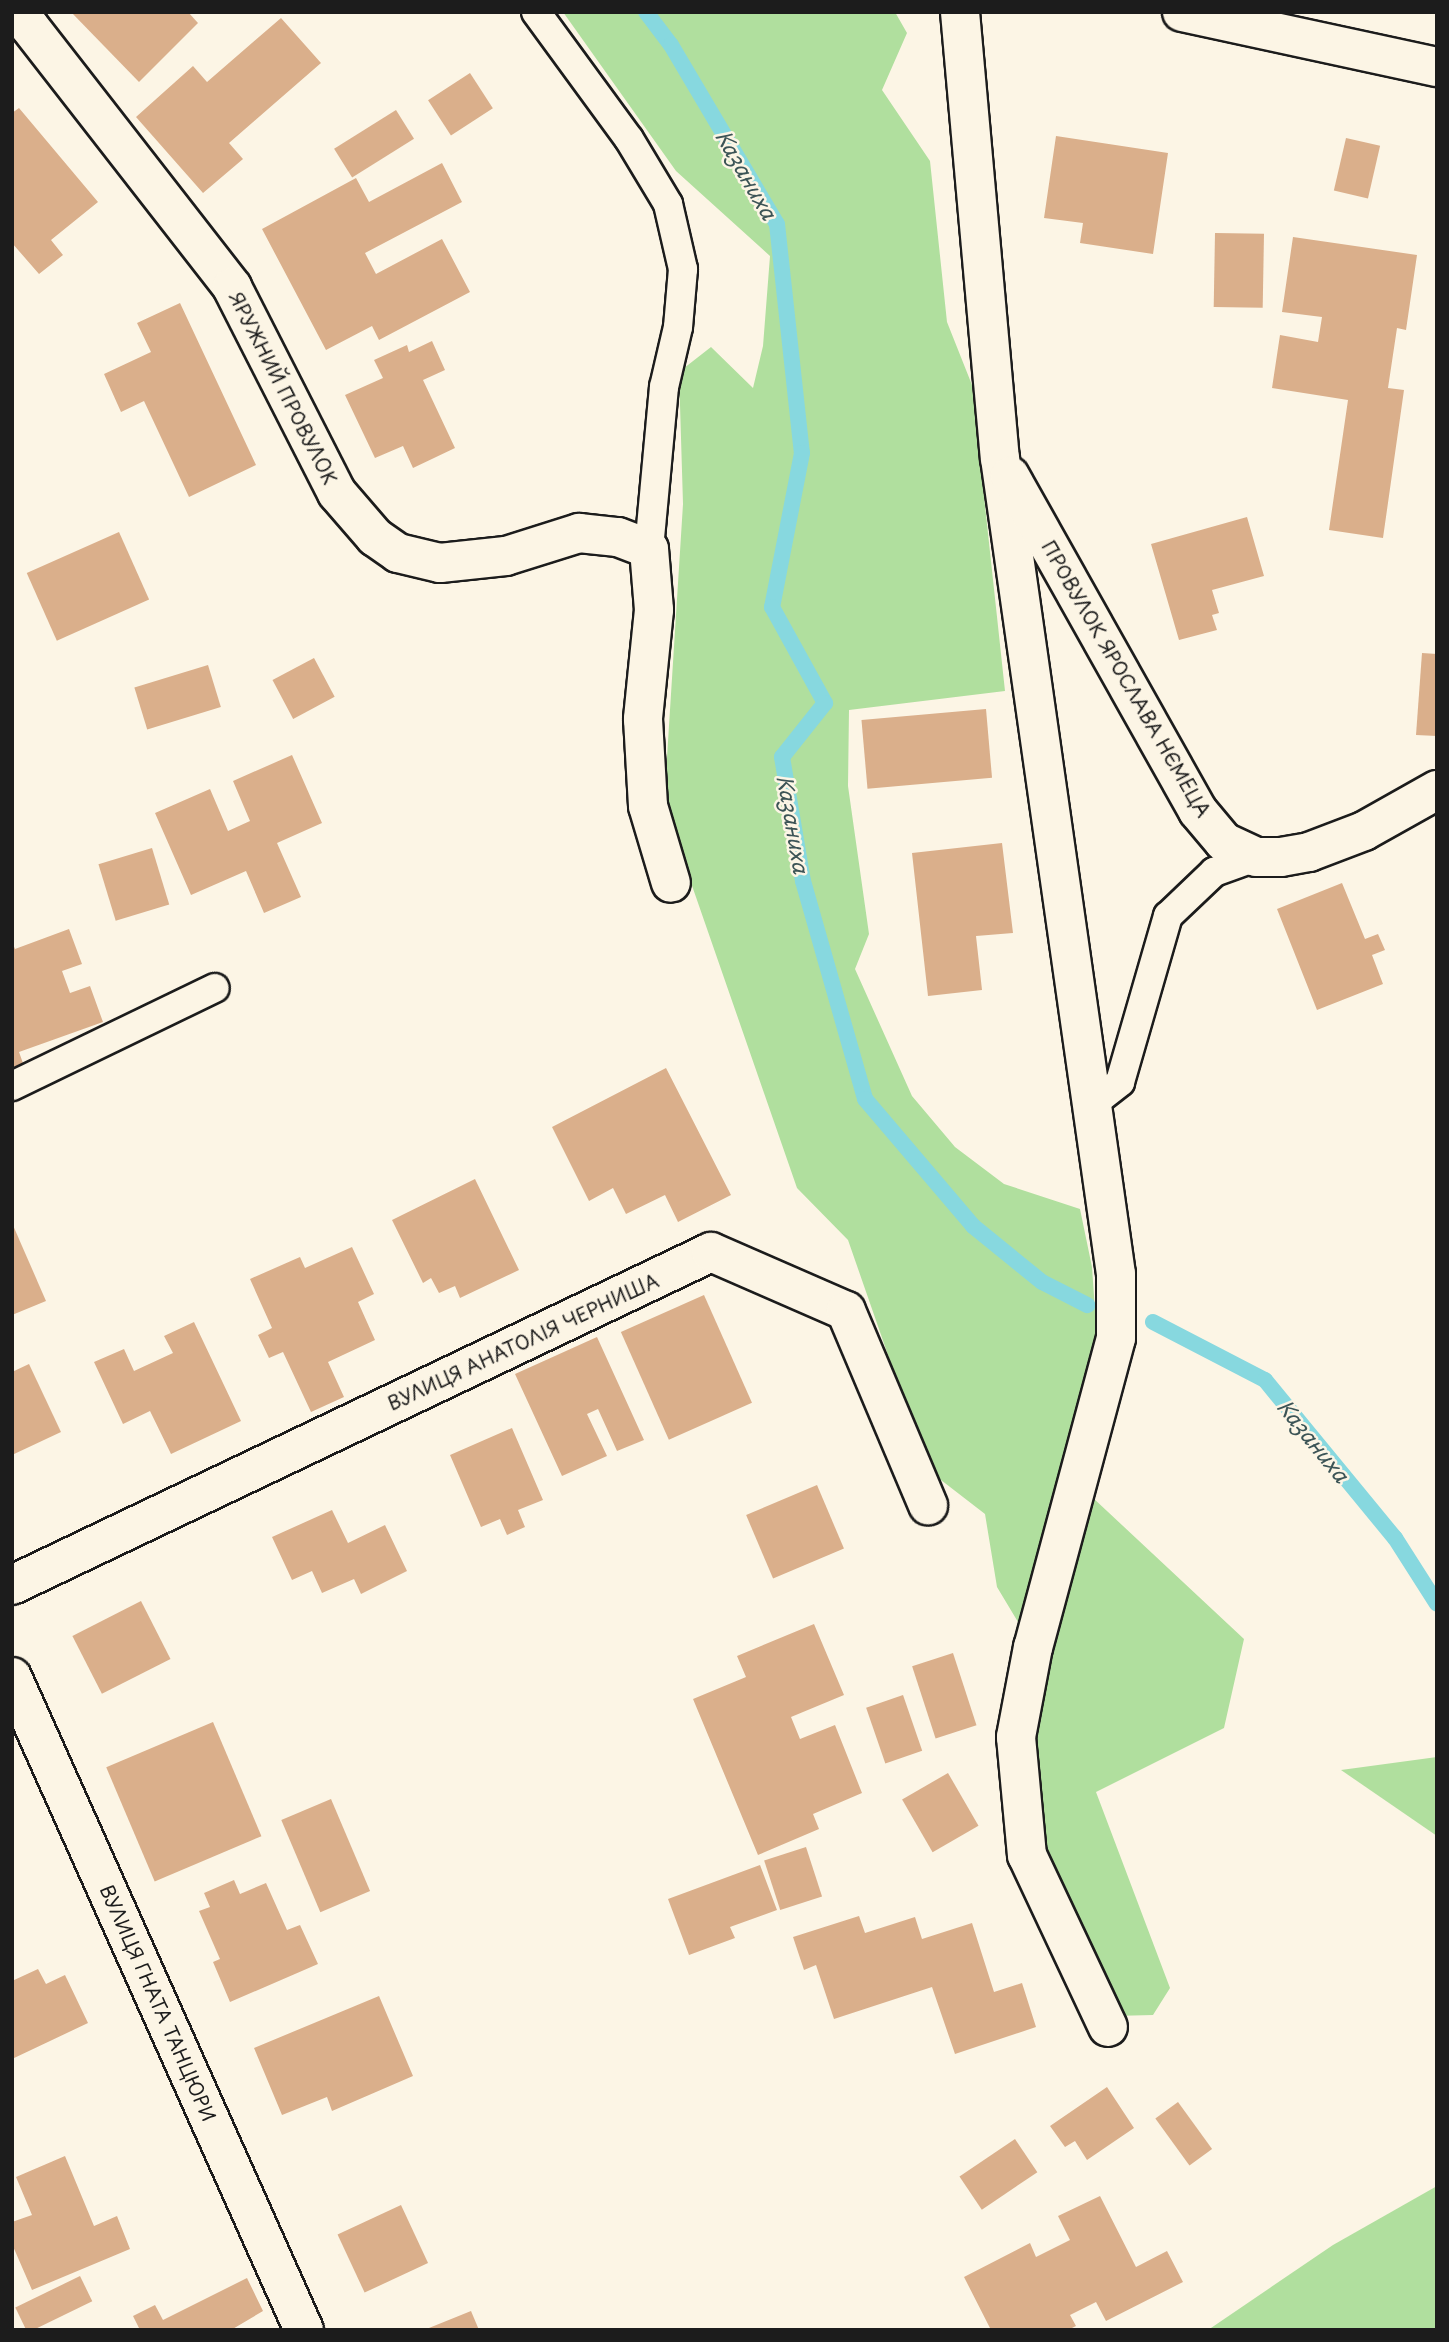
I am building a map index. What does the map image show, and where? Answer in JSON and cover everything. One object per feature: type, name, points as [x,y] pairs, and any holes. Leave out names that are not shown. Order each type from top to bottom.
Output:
[{"type":"street","name":"ЯРУЖНИЙ ПРОВУЛОК","points":[[15,12],[29,26],[232,287],[337,493],[375,537],[398,553],[440,563],[506,556],[579,533],[618,537],[649,549]]},
{"type":"street","points":[[960,12],[1000,458],[1116,1274],[1116,1338],[1033,1647],[1016,1737],[1027,1855],[1108,2027]]},
{"type":"street","points":[[1182,12],[1437,67]]},
{"type":"street","name":"ПРОВУЛОК ЯРОСЛАВА НЄМЕЦА","points":[[1000,458],[1198,811],[1224,842],[1256,856],[1281,858],[1309,852],[1364,831],[1437,790]]},
{"type":"street","points":[[649,549],[654,610],[643,719],[648,794],[671,883]]},
{"type":"street","name":"ВУЛИЦЯ АНАТОЛІЯ ЧЕРНИША","points":[[12,1585],[711,1252],[846,1311],[928,1505]]},
{"type":"street","name":"ВУЛИЦЯ ГНАТА ТАНЦЮРИ","points":[[12,1677],[304,2330]]},
{"type":"lane","points":[[536,12],[628,139],[668,204],[683,269],[678,327],[664,387],[649,549]]},
{"type":"lane","points":[[1091,1105],[1120,1082],[1168,916],[1214,872],[1256,856]]},
{"type":"lane","points":[[12,1086],[215,988]]},
{"type":"green space","points":[[563,12],[895,12],[907,33],[882,90],[930,161],[947,322],[972,385],[1005,691],[849,710],[848,786],[869,934],[855,969],[912,1096],[955,1147],[1004,1184],[1080,1209],[1092,1267],[1098,1353],[1077,1483],[1244,1639],[1224,1728],[1096,1792],[1170,1988],[1153,2015],[1113,2016],[1027,1855],[1033,1647],[997,1587],[985,1514],[928,1470],[848,1240],[797,1188],[664,805],[683,504],[679,372],[711,347],[753,388],[763,346],[770,256],[676,171]]},
{"type":"green space","points":[[1437,1757],[1437,1836],[1341,1770]]},
{"type":"green space","points":[[1437,2186],[1437,2330],[1208,2330],[1333,2245]]},
{"type":"building","points":[[71,12],[188,12],[198,23],[139,82]]},
{"type":"building","points":[[281,18],[321,63],[229,143],[243,159],[203,193],[136,117],[193,66],[207,82]]},
{"type":"building","points":[[470,73],[493,108],[451,135],[428,100]]},
{"type":"building","points":[[19,108],[98,202],[51,240],[63,255],[39,274],[12,243],[12,113]]},
{"type":"building","points":[[396,110],[414,139],[352,178],[334,149]]},
{"type":"building","points":[[1056,136],[1168,153],[1153,254],[1080,243],[1083,223],[1044,218]]},
{"type":"building","points":[[1346,138],[1380,146],[1368,198],[1334,191]]},
{"type":"building","points":[[442,163],[462,202],[365,253],[376,274],[442,239],[470,292],[379,340],[372,326],[326,350],[262,229],[356,178],[369,202]]},
{"type":"building","points":[[1215,233],[1264,234],[1263,308],[1214,307]]},
{"type":"building","points":[[1293,237],[1417,255],[1406,330],[1397,328],[1388,388],[1404,390],[1383,538],[1329,530],[1348,400],[1272,388],[1280,335],[1318,342],[1322,317],[1282,312]]},
{"type":"building","points":[[180,303],[256,465],[189,497],[144,401],[121,412],[104,374],[151,352],[137,323]]},
{"type":"building","points":[[432,341],[445,370],[423,380],[455,448],[413,468],[403,446],[375,458],[345,395],[383,378],[374,360],[407,345],[409,352]]},
{"type":"building","points":[[1247,517],[1264,576],[1212,590],[1219,613],[1212,615],[1217,630],[1179,640],[1151,544]]},
{"type":"building","points":[[119,532],[149,600],[57,641],[27,573]]},
{"type":"building","points":[[1422,653],[1437,654],[1437,736],[1416,735]]},
{"type":"building","points":[[314,658],[335,697],[293,719],[273,680]]},
{"type":"building","points":[[208,665],[221,707],[147,730],[134,688]]},
{"type":"building","points":[[986,709],[992,778],[867,789],[861,720]]},
{"type":"building","points":[[292,755],[322,823],[277,843],[301,897],[264,913],[246,871],[191,895],[155,813],[210,789],[228,831],[250,821],[233,781]]},
{"type":"building","points":[[1002,843],[1013,933],[976,936],[982,990],[928,996],[912,853]]},
{"type":"building","points":[[152,848],[169,904],[116,921],[98,864]]},
{"type":"building","points":[[1342,883],[1365,939],[1378,934],[1385,950],[1372,955],[1383,984],[1317,1010],[1277,909]]},
{"type":"building","points":[[69,929],[82,964],[62,971],[70,993],[90,986],[103,1022],[19,1052],[24,1066],[12,1070],[12,942],[15,949]]},
{"type":"building","points":[[666,1068],[731,1195],[678,1222],[665,1195],[626,1214],[613,1188],[589,1201],[552,1127]]},
{"type":"building","points":[[475,1179],[519,1270],[460,1298],[455,1286],[439,1293],[431,1278],[423,1283],[392,1220]]},
{"type":"building","points":[[12,1223],[46,1301],[12,1315]]},
{"type":"building","points":[[352,1247],[374,1294],[358,1302],[375,1340],[328,1362],[344,1397],[311,1412],[283,1352],[269,1358],[258,1335],[272,1328],[250,1279],[300,1257],[305,1268]]},
{"type":"building","points":[[704,1295],[752,1403],[669,1440],[621,1332]]},
{"type":"building","points":[[194,1322],[241,1421],[171,1454],[150,1411],[123,1424],[94,1362],[124,1349],[134,1371],[173,1353],[164,1336]]},
{"type":"building","points":[[597,1337],[644,1440],[617,1451],[598,1409],[587,1414],[607,1456],[562,1476],[515,1374]]},
{"type":"building","points":[[29,1364],[61,1432],[12,1455],[12,1372]]},
{"type":"building","points":[[512,1428],[543,1500],[518,1510],[525,1527],[507,1535],[500,1519],[481,1527],[450,1455]]},
{"type":"building","points":[[817,1485],[844,1549],[773,1579],[746,1515]]},
{"type":"building","points":[[332,1510],[348,1543],[385,1525],[407,1571],[361,1594],[354,1579],[322,1593],[312,1571],[292,1580],[272,1537]]},
{"type":"building","points":[[141,1601],[171,1659],[102,1694],[72,1636]]},
{"type":"building","points":[[814,1624],[844,1695],[791,1717],[800,1739],[835,1725],[862,1793],[813,1814],[819,1829],[758,1855],[693,1699],[746,1677],[737,1656]]},
{"type":"building","points":[[953,1653],[976,1725],[936,1739],[912,1666]]},
{"type":"building","points":[[903,1695],[922,1751],[885,1763],[866,1708]]},
{"type":"building","points":[[213,1722],[261,1836],[155,1881],[106,1767]]},
{"type":"building","points":[[948,1773],[978,1826],[933,1852],[902,1800]]},
{"type":"building","points":[[331,1799],[370,1891],[320,1912],[281,1820]]},
{"type":"building","points":[[806,1847],[822,1896],[780,1910],[764,1861]]},
{"type":"building","points":[[760,1865],[777,1910],[730,1927],[735,1938],[689,1955],[668,1899]]},
{"type":"building","points":[[234,1880],[240,1894],[266,1883],[287,1930],[300,1925],[318,1964],[230,2002],[213,1962],[220,1959],[199,1911],[210,1907],[204,1893]]},
{"type":"building","points":[[859,1916],[865,1933],[915,1917],[922,1939],[972,1923],[994,1992],[1022,1983],[1036,2027],[955,2054],[932,1987],[834,2019],[816,1965],[804,1970],[793,1937]]},
{"type":"building","points":[[38,1969],[46,1984],[65,1975],[88,2023],[12,2059],[12,1981]]},
{"type":"building","points":[[379,1996],[413,2076],[332,2111],[327,2097],[282,2115],[254,2048]]},
{"type":"building","points":[[1107,2087],[1134,2128],[1087,2160],[1075,2141],[1065,2147],[1050,2126]]},
{"type":"building","points":[[1178,2102],[1212,2149],[1189,2165],[1155,2118]]},
{"type":"building","points":[[1015,2139],[1037,2172],[982,2210],[959,2176]]},
{"type":"building","points":[[65,2156],[94,2226],[117,2216],[130,2249],[32,2290],[12,2244],[12,2222],[32,2215],[16,2177]]},
{"type":"building","points":[[1100,2196],[1136,2267],[1167,2251],[1183,2282],[1106,2321],[1096,2302],[1070,2315],[1076,2326],[1068,2330],[991,2330],[964,2277],[1030,2243],[1036,2257],[1070,2240],[1058,2216]]},
{"type":"building","points":[[401,2205],[428,2263],[365,2293],[338,2235]]},
{"type":"building","points":[[80,2276],[92,2301],[33,2330],[26,2330],[15,2308]]},
{"type":"building","points":[[247,2278],[263,2311],[231,2330],[140,2330],[133,2316],[155,2305],[163,2320]]},
{"type":"building","points":[[471,2311],[479,2330],[424,2330]]},
{"type":"waterway","name":"Казаниха","points":[[646,12],[671,45],[777,224],[802,453],[772,607],[825,703],[782,757],[803,881],[865,1099],[973,1226],[1042,1282],[1087,1305]]},
{"type":"waterway","name":"Казаниха","points":[[1153,1322],[1265,1380],[1395,1538],[1437,1604]]}]
